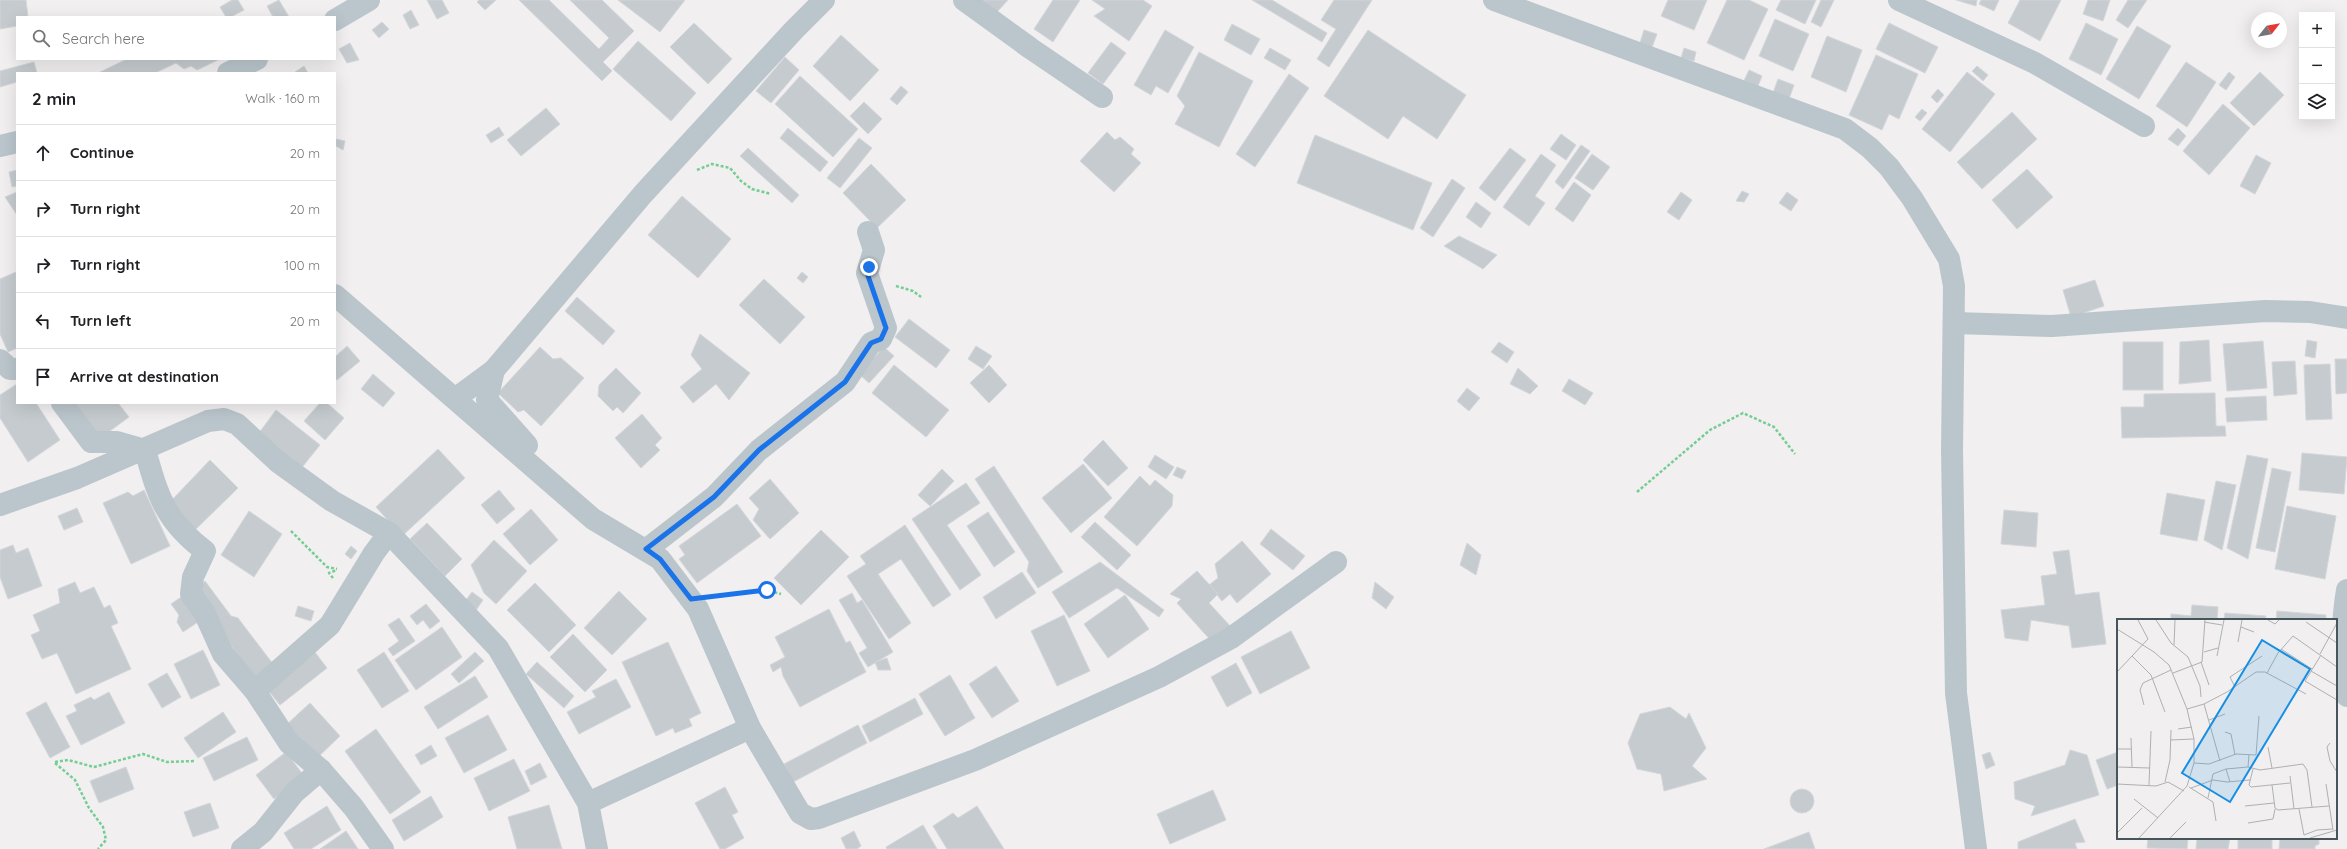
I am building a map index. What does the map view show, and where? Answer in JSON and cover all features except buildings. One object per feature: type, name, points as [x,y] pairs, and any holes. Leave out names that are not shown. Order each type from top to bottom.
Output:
[{"type":"street","points":[[336,19],[369,0]]},
{"type":"street","points":[[456,398],[494,370],[643,194],[794,30],[824,0]]},
{"type":"street","points":[[964,0],[1030,48],[1102,97]]},
{"type":"street","points":[[1494,0],[1537,7],[1845,129],[1870,148],[1889,167],[1938,238],[1949,259],[1954,286],[1955,323],[1952,450],[1956,693],[1976,849]]},
{"type":"street","points":[[1899,0],[2035,63],[2144,126]]},
{"type":"street","points":[[230,72],[255,60]]},
{"type":"street","points":[[0,146],[16,142]]},
{"type":"street","points":[[646,549],[714,497],[759,450],[845,382],[871,343],[881,339],[886,328],[867,273],[874,250],[868,232]]},
{"type":"street","points":[[336,296],[456,398],[593,519],[646,549],[660,559],[691,599],[720,657],[750,728],[800,813],[811,819],[819,818],[975,760],[1159,677],[1232,638],[1336,562]]},
{"type":"street","points":[[1955,323],[2052,326],[2266,311],[2310,312],[2347,318]]},
{"type":"street","points":[[0,360],[10,369],[16,369]]},
{"type":"street","points":[[494,370],[487,400],[593,519]]},
{"type":"street","points":[[63,404],[91,442],[117,442],[145,450]]},
{"type":"street","points":[[0,505],[77,478],[145,450],[208,421],[224,419],[237,424],[278,462],[332,501],[389,533],[498,648],[588,804],[597,849]]},
{"type":"street","points":[[145,450],[157,493],[172,521],[189,539],[205,551],[194,577],[191,594],[204,612],[222,654],[255,691],[289,743],[321,770],[354,808],[383,849]]},
{"type":"street","points":[[255,691],[330,625],[374,553],[389,533]]},
{"type":"street","points":[[2347,590],[2343,612],[2343,642],[2347,696]]},
{"type":"street","points":[[588,804],[750,728]]},
{"type":"street","points":[[242,849],[263,832],[294,793],[321,770]]},
{"type":"path","points":[[697,170],[712,164],[730,168],[741,181],[752,189],[771,194]]},
{"type":"path","points":[[1637,492],[1710,430],[1743,413],[1774,427],[1795,454]]},
{"type":"path","points":[[290,531],[327,567],[337,569]]},
{"type":"path","points":[[691,599],[767,590],[782,594]]},
{"type":"path","points":[[98,849],[106,840],[103,827],[89,808],[76,780],[55,762],[68,760],[94,767],[143,754],[167,762],[194,762]]},
{"type":"route","points":[[767,590],[691,599],[660,559],[646,549],[660,540],[714,497],[759,450],[845,382],[871,343],[881,339],[886,328],[867,273],[869,267]]}]
